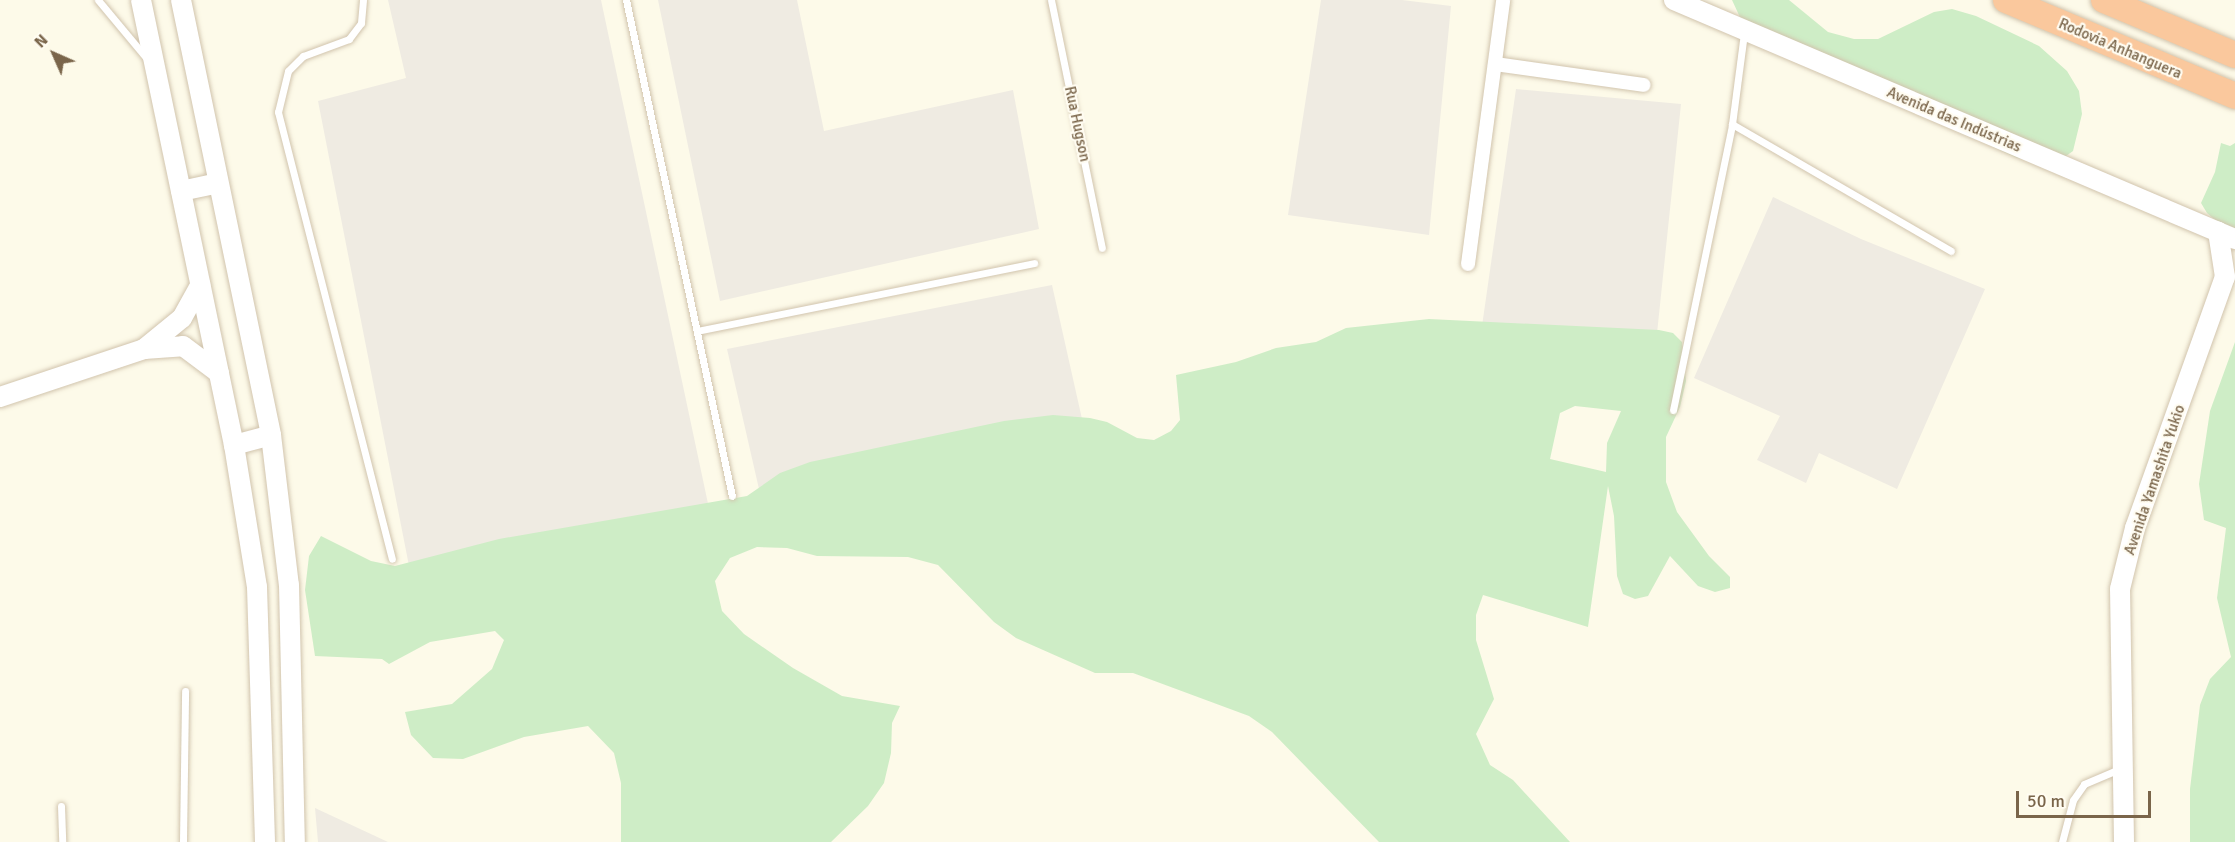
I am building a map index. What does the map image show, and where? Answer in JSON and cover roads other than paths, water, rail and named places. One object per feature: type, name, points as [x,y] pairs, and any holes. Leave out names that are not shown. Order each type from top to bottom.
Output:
[{"type":"highway","name":"Rodovia Anhanguera","points":[[2006,0],[2235,96]]},
{"type":"highway","points":[[2104,0],[2235,55]]},
{"type":"main road","points":[[141,0],[234,445],[257,587],[265,842]]},
{"type":"main road","points":[[181,0],[271,435],[289,585],[295,842]]},
{"type":"main road","name":"Avenida das Indústrias","points":[[1674,0],[2227,236]]},
{"type":"main road","points":[[181,191],[218,183]]},
{"type":"main road","name":"Avenida Yamashita Yukio","points":[[2124,842],[2120,589],[2135,528],[2225,277],[2227,236]]},
{"type":"main road","points":[[144,349],[182,318],[200,285]]},
{"type":"main road","points":[[0,397],[144,349],[183,346],[219,373]]},
{"type":"main road","points":[[234,445],[271,435]]},
{"type":"street","points":[[1468,264],[1503,0]]},
{"type":"street","points":[[1495,64],[1644,85]]},
{"type":"lane","points":[[98,0],[156,69]]},
{"type":"lane","points":[[363,0],[361,22],[349,39],[303,56],[288,71],[279,112],[392,559]]},
{"type":"lane","points":[[626,0],[732,496]]},
{"type":"lane","name":"Rua Hugson","points":[[1051,0],[1102,248]]},
{"type":"lane","points":[[1673,410],[1732,124],[1744,30]]},
{"type":"lane","points":[[1732,124],[1951,251]]},
{"type":"lane","points":[[697,331],[1034,263]]},
{"type":"lane","points":[[183,842],[185,691]]},
{"type":"lane","points":[[2062,842],[2073,800],[2084,784],[2122,768]]},
{"type":"lane","points":[[61,806],[62,842]]}]
